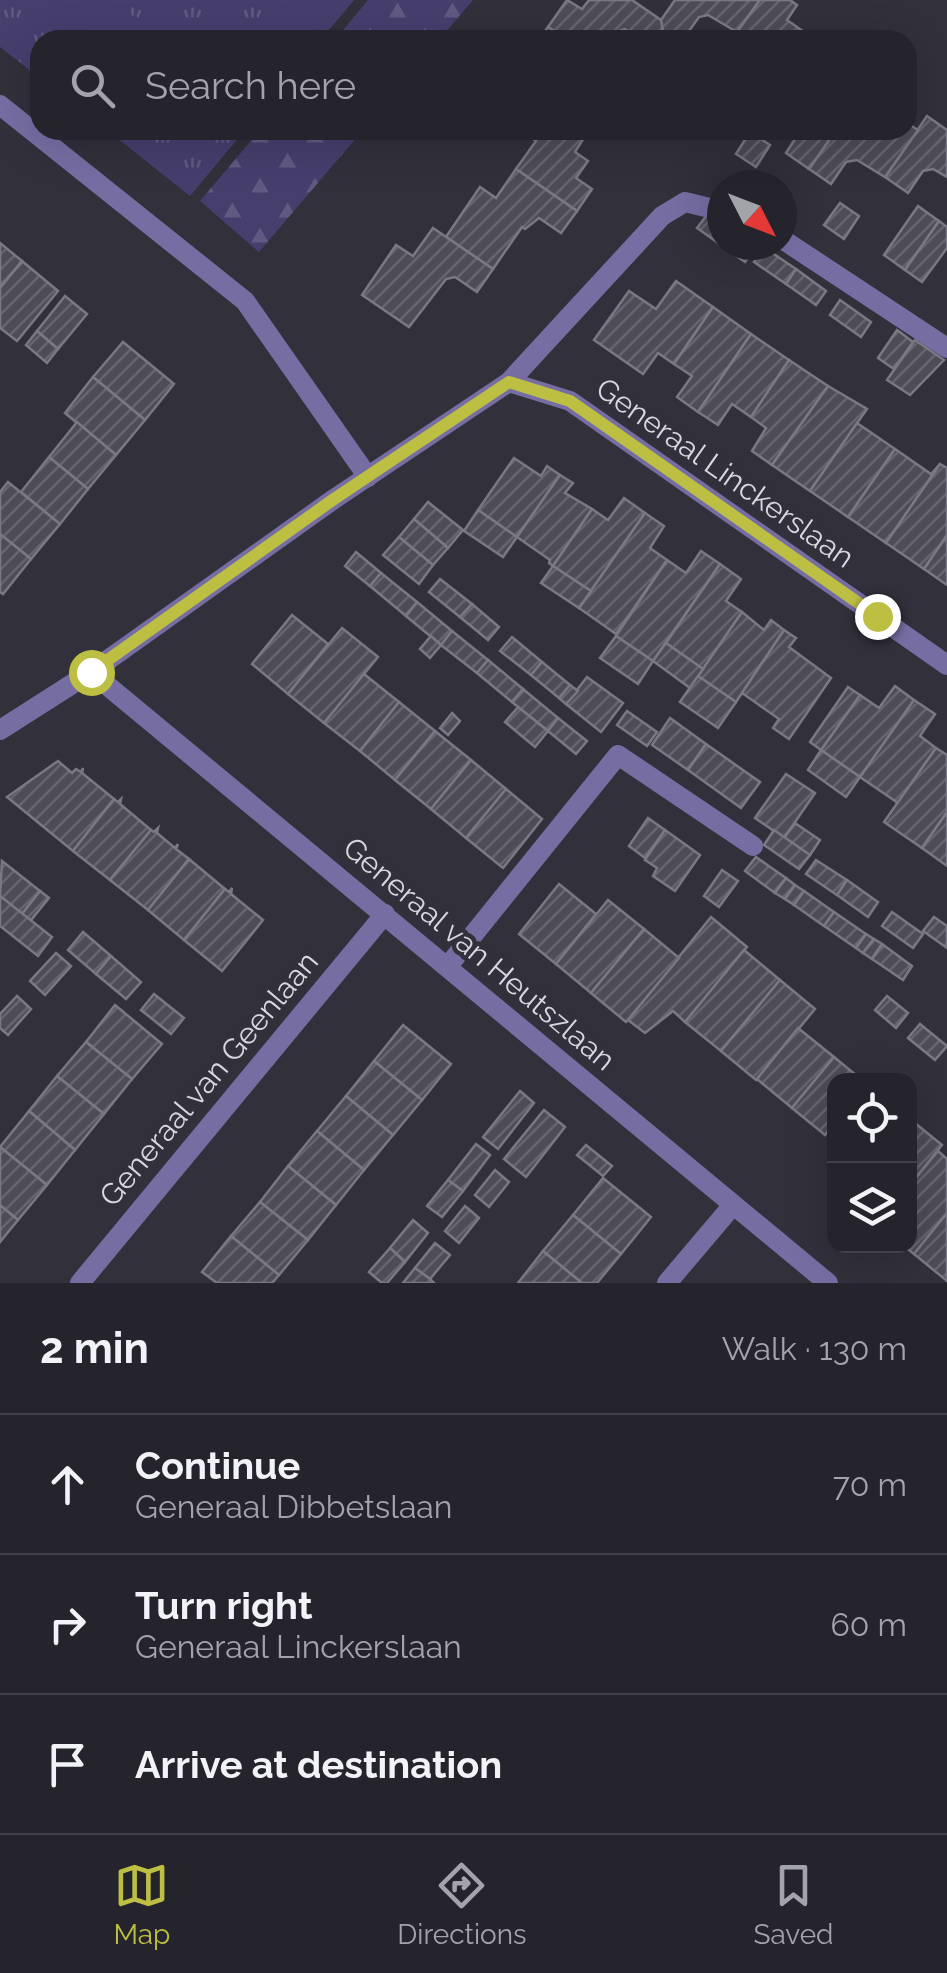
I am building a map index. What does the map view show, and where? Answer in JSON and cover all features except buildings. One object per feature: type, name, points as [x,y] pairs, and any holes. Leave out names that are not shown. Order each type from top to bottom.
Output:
[{"type":"street","points":[[0,106],[30,130]]},
{"type":"street","points":[[43,140],[245,301],[368,477]]},
{"type":"street","points":[[0,730],[91,672],[509,382],[662,216],[686,202],[707,208]]},
{"type":"street","points":[[797,249],[947,348]]},
{"type":"street","name":"Generaal Linckerslaan","points":[[509,382],[570,401],[947,665]]},
{"type":"street","name":"Generaal van Heutszlaan","points":[[91,672],[828,1283]]},
{"type":"street","points":[[448,966],[618,754],[753,846]]},
{"type":"street","name":"Generaal van Geenlaan","points":[[80,1283],[385,914]]},
{"type":"street","points":[[667,1283],[733,1205]]},
{"type":"green space","points":[[0,0],[354,0],[328,30],[30,30],[30,70],[0,47]]},
{"type":"green space","points":[[46,0],[114,0],[134,17],[120,30],[55,30],[34,13]]},
{"type":"green space","points":[[276,0],[354,0],[329,30],[314,30]]},
{"type":"green space","points":[[368,0],[473,0],[448,30],[343,30]]},
{"type":"green space","points":[[120,140],[237,140],[190,196]]},
{"type":"green space","points":[[252,140],[354,140],[259,252],[200,201]]},
{"type":"route","points":[[91,672],[334,499],[509,382],[570,401],[877,616]]}]
